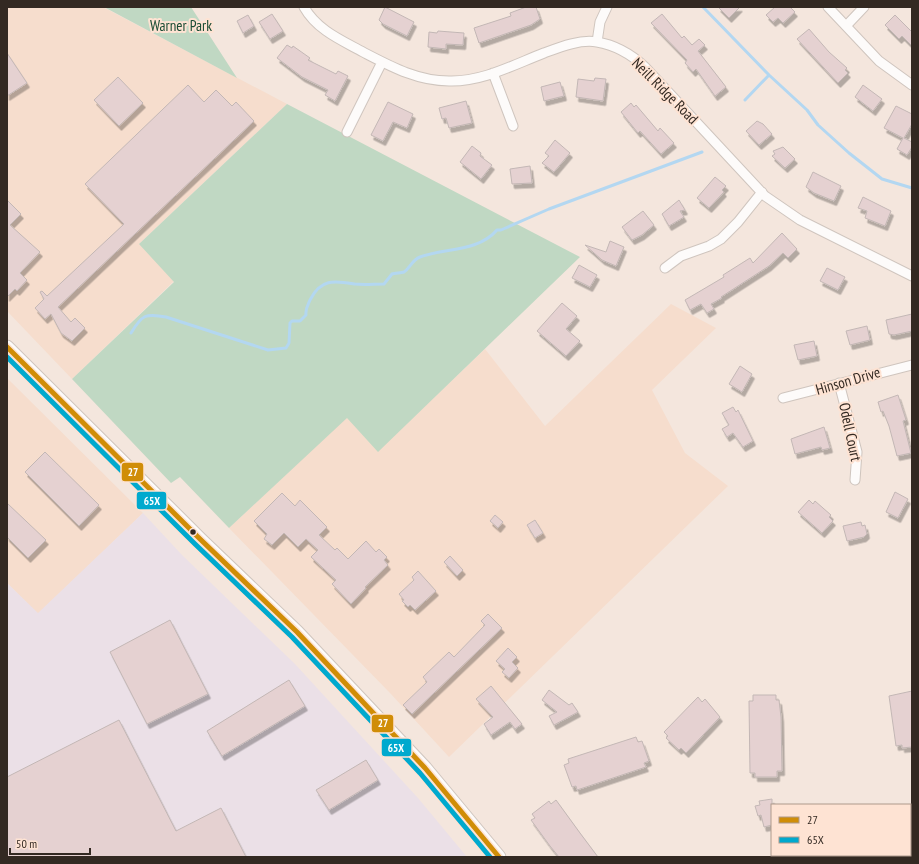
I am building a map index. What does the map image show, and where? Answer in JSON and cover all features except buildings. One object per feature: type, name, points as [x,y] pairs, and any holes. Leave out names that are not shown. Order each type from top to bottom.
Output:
[{"type":"main road","points":[[7,347],[320,655],[425,768],[499,857]]},
{"type":"street","name":"Neill Ridge Road","points":[[304,7],[322,29],[382,62],[412,75],[437,81],[465,80],[493,73],[554,49],[585,42],[597,42],[614,47],[635,59],[762,192],[800,220],[912,276]]},
{"type":"street","points":[[597,42],[600,22],[607,7]]},
{"type":"street","points":[[828,7],[879,61],[912,85]]},
{"type":"street","points":[[846,26],[864,7]]},
{"type":"street","points":[[347,132],[382,62]]},
{"type":"street","points":[[493,73],[513,126]]},
{"type":"street","points":[[665,268],[681,256],[710,246],[721,239],[738,222],[762,192]]},
{"type":"street","name":"Hinson Drive","points":[[783,398],[912,364]]},
{"type":"street","name":"Odell Court","points":[[839,383],[857,452],[855,480]]},
{"type":"shaded area","points":[[7,7],[103,7],[287,104],[140,243],[174,281],[72,379],[7,311]]},
{"type":"shaded area","points":[[671,304],[716,328],[652,390],[685,453],[728,486],[449,757],[390,693],[229,528],[347,417],[378,451],[485,349],[545,426]]},
{"type":"shaded area","points":[[7,378],[143,513],[38,614],[7,583]]},
{"type":"shaded area","points":[[143,513],[182,555],[295,664],[418,798],[467,857],[7,857],[7,583],[38,613]]},
{"type":"green space","name":"Warner Park","points":[[104,7],[191,7],[237,78]]},
{"type":"green space","points":[[287,104],[580,257],[378,452],[347,418],[229,528],[180,477],[171,483],[72,379],[174,282],[139,244]]},
{"type":"waterway","points":[[703,7],[769,75],[807,110],[818,125],[849,153],[882,179],[912,188]]},
{"type":"waterway","points":[[745,100],[769,75]]},
{"type":"waterway","points":[[131,333],[141,319],[153,315],[166,317],[268,350],[286,348],[289,343],[290,323],[292,321],[300,321],[306,315],[306,309],[314,293],[324,284],[335,282],[384,284],[392,274],[404,272],[415,260],[420,257],[471,246],[489,237],[497,230],[501,230],[549,209],[702,152]]},
{"type":"transit line","name":"27","points":[[7,347],[200,539],[297,632],[425,768],[499,857]]},
{"type":"transit line","name":"65X","points":[[7,357],[195,544],[292,637],[420,773],[490,857]]}]
